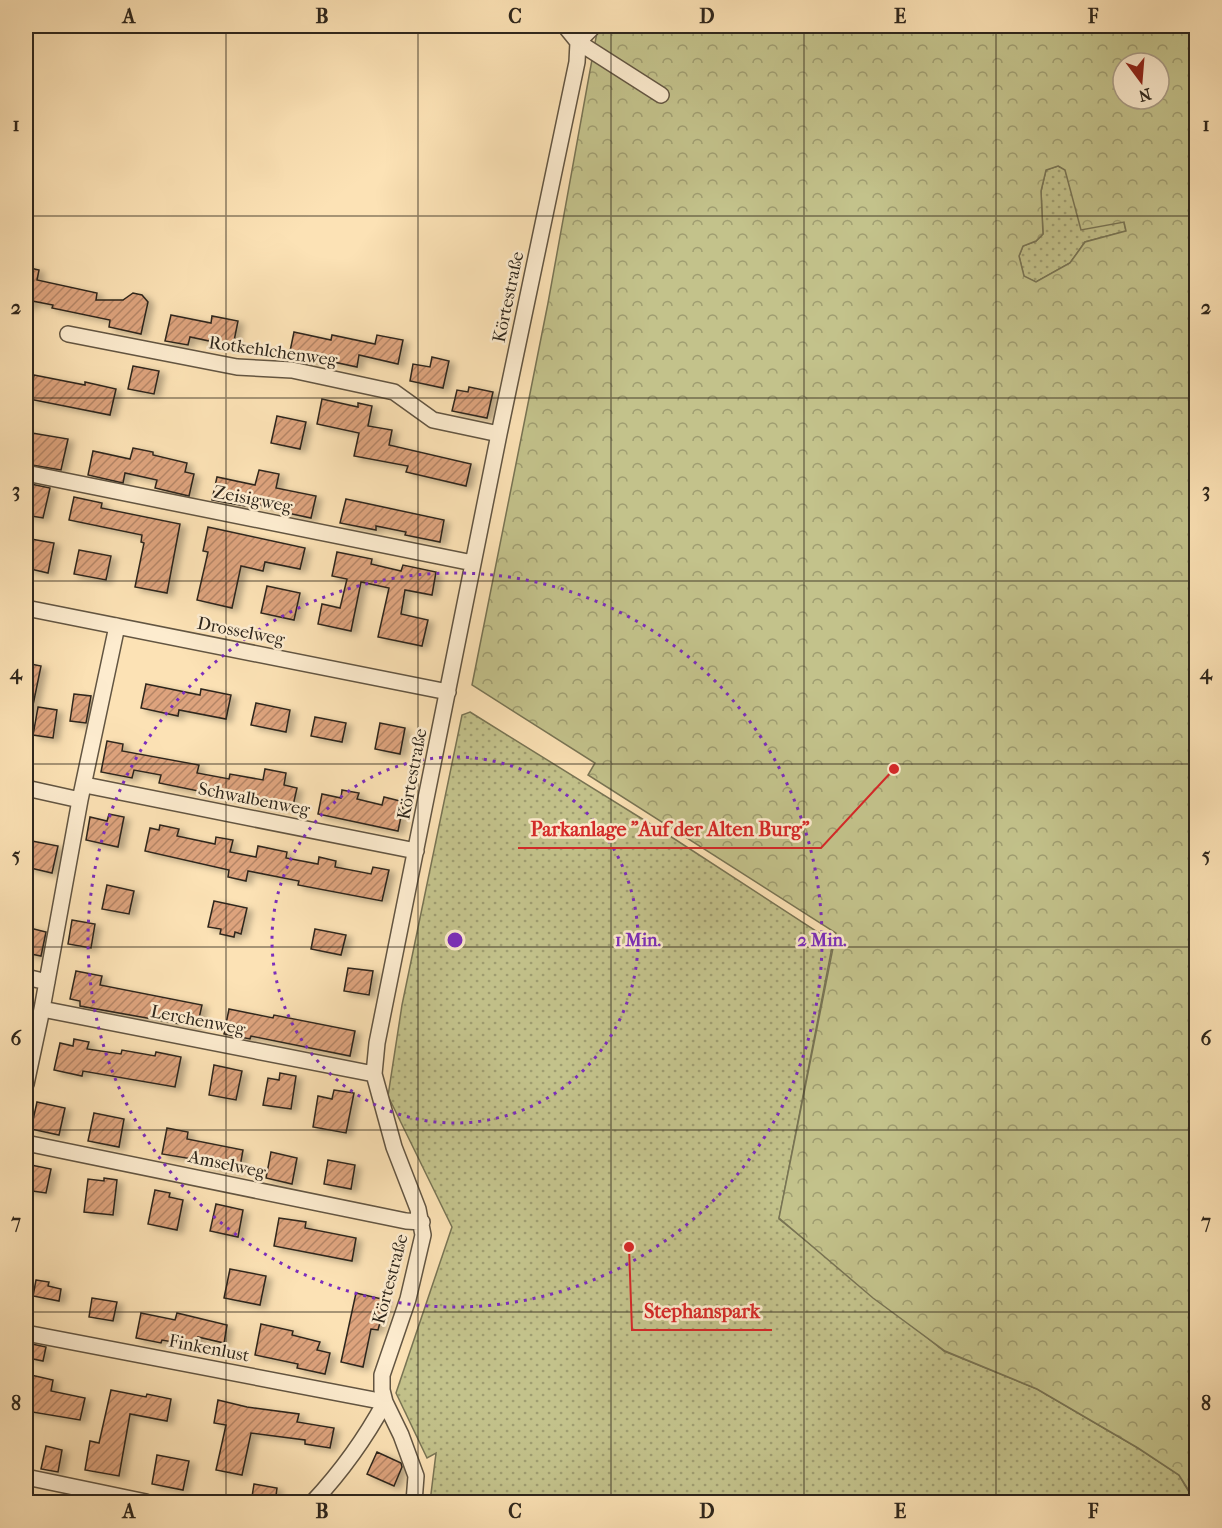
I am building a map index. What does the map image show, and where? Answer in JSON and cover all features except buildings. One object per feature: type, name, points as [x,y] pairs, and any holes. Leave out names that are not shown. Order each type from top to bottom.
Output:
[{"type":"street","points":[[565,26],[578,42],[662,95]]},
{"type":"street","points":[[578,42],[594,26]]},
{"type":"street","name":"Körtestraße","points":[[414,1503],[416,1476],[401,1435],[385,1402],[382,1375],[408,1299],[420,1253],[423,1235],[422,1222],[394,1147],[374,1074],[377,1043],[499,434],[575,73],[578,42]]},
{"type":"street","name":"Rotkehlchenweg","points":[[68,334],[237,367],[292,370],[394,392],[433,420],[499,434]]},
{"type":"street","name":"Zeisigweg","points":[[26,473],[473,563]]},
{"type":"street","name":"Drosselweg","points":[[26,608],[448,692]]},
{"type":"street","points":[[26,1084],[82,792],[117,626]]},
{"type":"street","name":"Schwalbenweg","points":[[26,788],[82,792],[416,851]]},
{"type":"street","points":[[26,977],[47,982]]},
{"type":"street","name":"Lerchenweg","points":[[42,1009],[374,1074]]},
{"type":"street","name":"Amselweg","points":[[26,1143],[406,1221],[422,1222]]},
{"type":"street","name":"Finkenlust","points":[[26,1333],[385,1402]]},
{"type":"street","points":[[313,1503],[332,1482],[371,1428],[385,1402]]},
{"type":"street","points":[[26,1477],[146,1503]]},
{"type":"green space","points":[[590,26],[1196,26],[1196,1502],[1179,1475],[1138,1448],[1037,1389],[945,1351],[873,1298],[779,1218],[836,933],[588,775],[595,763],[472,685],[548,303],[597,32]],"holes":[[[1058,166],[1065,170],[1081,230],[1124,222],[1126,231],[1085,242],[1070,263],[1036,282],[1024,276],[1019,256],[1023,246],[1036,241],[1043,234],[1041,191],[1046,170]]]},
{"type":"green space","points":[[1058,166],[1065,169],[1073,197],[1124,222],[1126,231],[1085,242],[1070,263],[1036,282],[1024,277],[1019,256],[1023,246],[1036,241],[1043,234],[1041,191],[1046,170]]},
{"type":"green space","points":[[470,712],[673,838],[833,942],[779,1219],[944,1351],[1037,1389],[1138,1448],[1179,1475],[1195,1502],[430,1502],[436,1453],[427,1458],[396,1393],[452,1227],[388,1096],[402,1005],[462,715]]},
{"type":"place","name":"Parkanlage \"Auf der Alten Burg\"","points":[[894,769]]},
{"type":"place","name":"Stephanspark","points":[[629,1247]]}]
